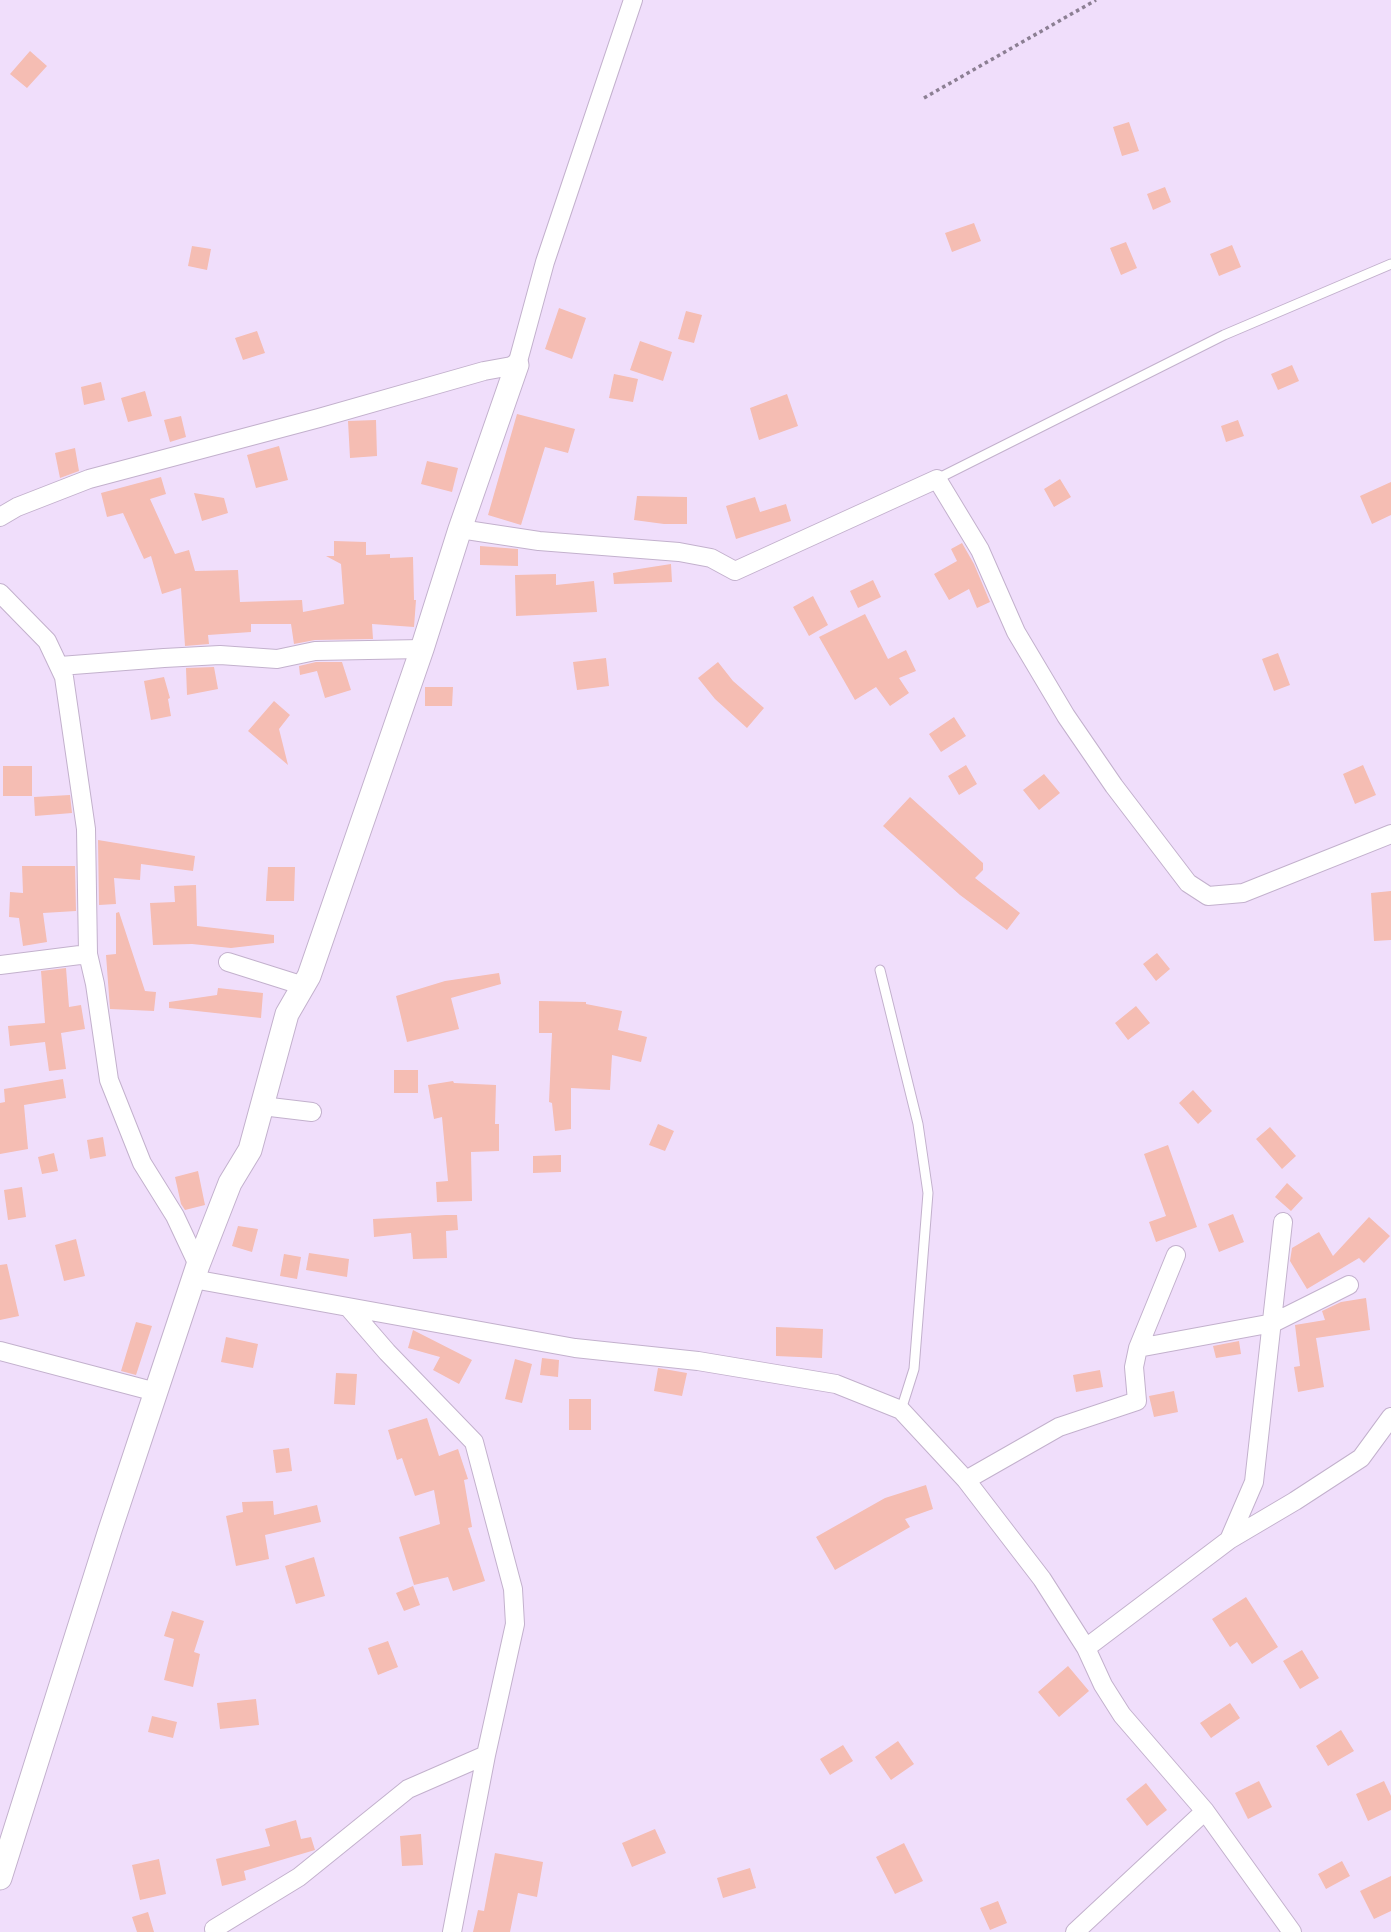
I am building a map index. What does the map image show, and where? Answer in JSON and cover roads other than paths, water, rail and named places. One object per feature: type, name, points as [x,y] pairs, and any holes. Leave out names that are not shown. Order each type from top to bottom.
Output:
[{"type":"street","points":[[0,1878],[6,1844],[196,1272],[230,1183],[250,1150],[287,1014],[309,976],[422,649],[460,528],[517,365],[545,262],[633,0]]},
{"type":"street","points":[[0,517],[17,507],[89,479],[484,371],[517,365]]},
{"type":"street","points":[[460,528],[539,541],[679,552],[711,558],[735,571],[937,479],[980,550],[1016,632],[1066,716],[1114,786],[1188,883],[1208,896],[1243,893],[1391,834]]},
{"type":"street","points":[[0,593],[47,641],[64,677],[86,829],[88,954],[109,1080],[142,1163],[175,1216],[196,1272]]},
{"type":"street","points":[[60,666],[197,656],[277,659],[316,651],[422,649]]},
{"type":"street","points":[[0,965],[88,954]]},
{"type":"street","points":[[228,962],[304,986]]},
{"type":"street","points":[[262,1106],[312,1112]]},
{"type":"street","points":[[1229,1540],[1254,1482],[1283,1222]]},
{"type":"street","points":[[966,1480],[1059,1427],[1137,1401],[1134,1367],[1139,1348],[1176,1255]]},
{"type":"street","points":[[196,1272],[348,1307],[575,1348],[698,1361],[836,1384],[901,1410],[966,1480],[1042,1579],[1086,1648],[1103,1685],[1122,1715],[1205,1811],[1292,1932]]},
{"type":"street","points":[[1139,1348],[1273,1323],[1349,1285]]},
{"type":"street","points":[[348,1307],[387,1352],[474,1442],[513,1588],[515,1624],[486,1755],[452,1932]]},
{"type":"street","points":[[0,1351],[156,1392]]},
{"type":"street","points":[[1086,1648],[1229,1540],[1295,1502],[1361,1458],[1391,1417]]},
{"type":"street","points":[[214,1929],[299,1877],[408,1789],[486,1755]]},
{"type":"street","points":[[1074,1932],[1205,1811]]},
{"type":"lane","points":[[937,479],[1224,335],[1391,264]]},
{"type":"lane","points":[[880,970],[918,1124],[928,1192],[914,1368],[901,1410]]}]
